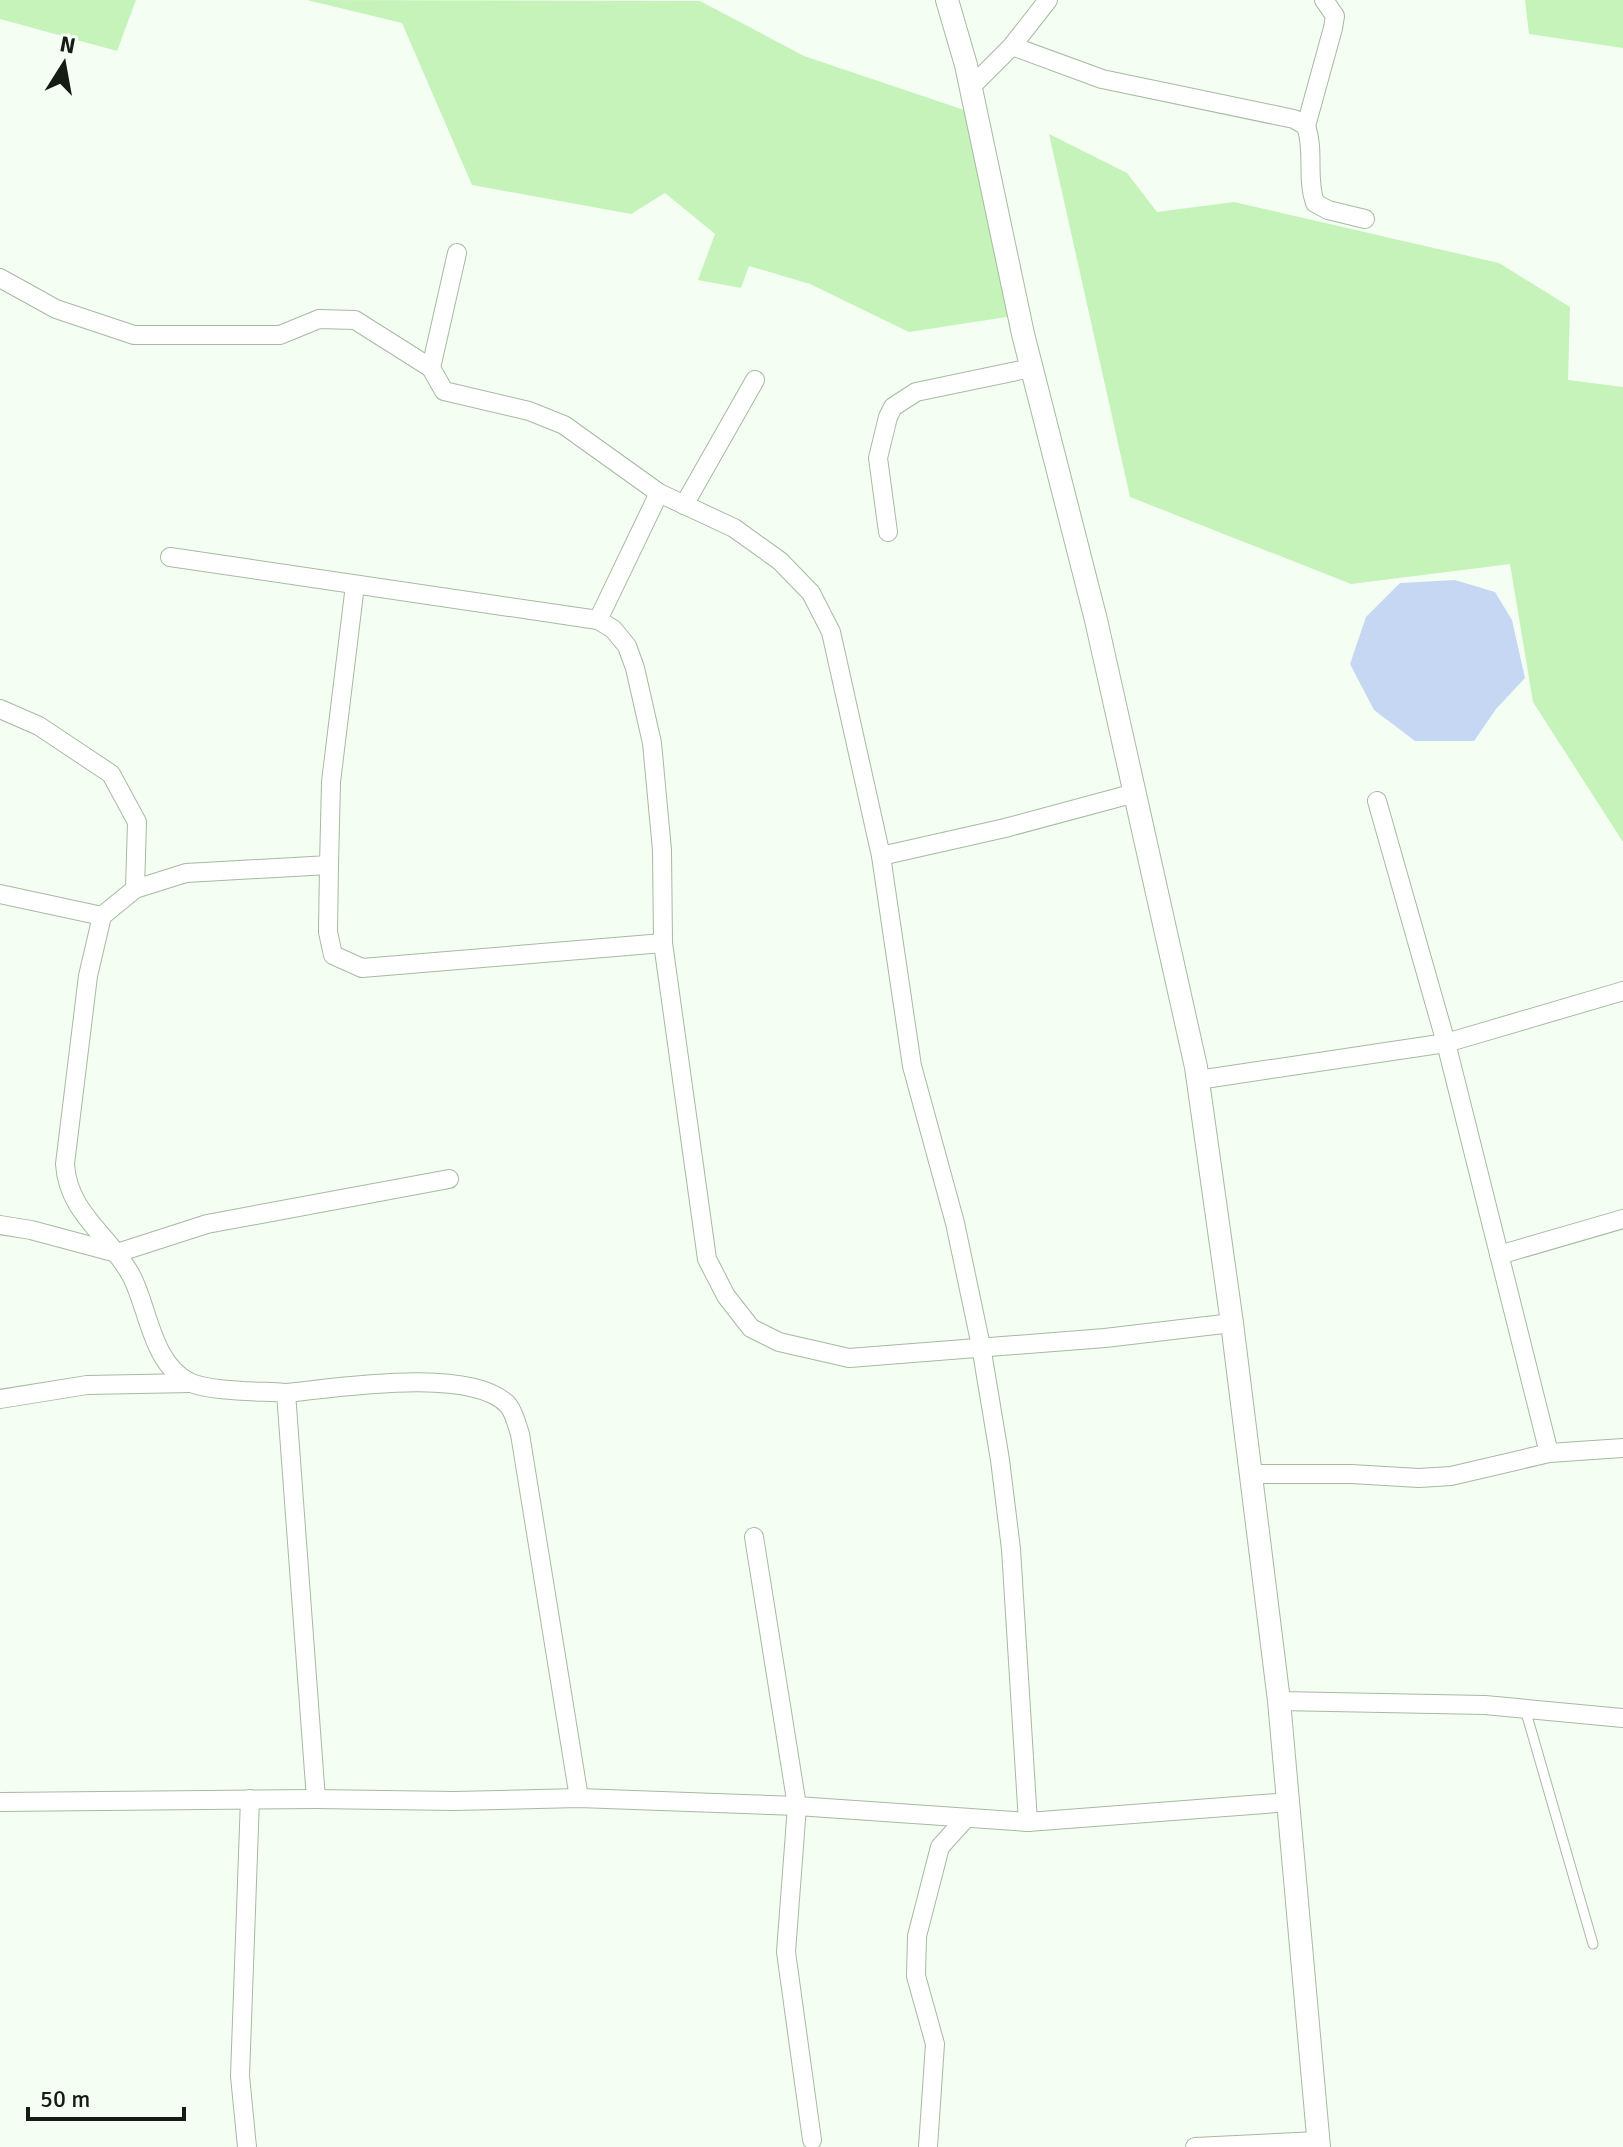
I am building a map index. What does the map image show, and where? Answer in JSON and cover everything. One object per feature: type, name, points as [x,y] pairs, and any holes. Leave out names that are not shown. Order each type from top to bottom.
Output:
[{"type":"street","points":[[947,0],[971,87],[1031,368],[1096,620],[1179,982],[1198,1080],[1232,1323],[1279,1701],[1318,2144],[1195,2147]]},
{"type":"street","points":[[971,87],[1012,46],[1048,0]]},
{"type":"street","points":[[1306,126],[1335,16],[1324,0]]},
{"type":"street","points":[[1012,46],[1102,79],[1294,119],[1306,126],[1310,135],[1311,192],[1315,203],[1328,210],[1365,219]]},
{"type":"street","points":[[431,368],[457,253]]},
{"type":"street","points":[[0,278],[56,309],[134,335],[280,335],[319,319],[355,320],[431,368],[444,391],[529,411],[564,425],[659,493],[734,528],[780,561],[811,593],[831,632],[881,856],[912,1066],[955,1223],[981,1346],[1011,1549],[1028,1822]]},
{"type":"street","points":[[888,532],[878,458],[893,407],[916,392],[1031,368]]},
{"type":"street","points":[[684,505],[755,380]]},
{"type":"street","points":[[598,620],[659,493]]},
{"type":"street","points":[[170,557],[598,620],[613,629],[627,646],[652,743],[662,850],[663,943],[707,1259],[726,1296],[751,1328],[779,1342],[849,1358],[1105,1338],[1232,1323]]},
{"type":"street","points":[[355,585],[331,782],[328,932],[333,955],[362,968],[663,943]]},
{"type":"street","points":[[0,709],[39,726],[111,774],[137,822],[135,889]]},
{"type":"street","points":[[881,856],[1005,828],[1135,793]]},
{"type":"street","points":[[1377,801],[1446,1043],[1549,1453]]},
{"type":"street","points":[[191,1383],[170,1369],[146,1319],[133,1279],[117,1253],[84,1214],[67,1185],[65,1164],[88,976],[102,916],[135,889],[186,873],[329,865]]},
{"type":"street","points":[[0,894],[102,916]]},
{"type":"street","points":[[1198,1080],[1446,1043],[1623,991]]},
{"type":"street","points":[[0,1225],[117,1253],[207,1224],[449,1179]]},
{"type":"street","points":[[1499,1255],[1623,1219]]},
{"type":"street","points":[[0,1399],[87,1385],[191,1383],[286,1393],[417,1383],[470,1386],[495,1396],[510,1407],[520,1434],[579,1798]]},
{"type":"street","points":[[286,1393],[316,1799]]},
{"type":"street","points":[[1251,1474],[1451,1476],[1549,1453],[1623,1448]]},
{"type":"street","points":[[754,1537],[797,1806],[786,1952],[812,2140]]},
{"type":"street","points":[[1279,1701],[1485,1705],[1623,1718]]},
{"type":"street","points":[[0,1802],[579,1798],[797,1806],[1028,1822],[1290,1802]]},
{"type":"street","points":[[247,2147],[240,2076],[250,1799]]},
{"type":"street","points":[[928,2147],[935,2044],[916,1976],[917,1936],[940,1847],[966,1818]]},
{"type":"lane","points":[[1525,1709],[1593,1944]]},
{"type":"green space","points":[[0,0],[136,0],[117,51],[0,19]]},
{"type":"green space","points":[[307,0],[700,1],[804,56],[964,110],[1013,316],[909,332],[810,284],[749,266],[741,288],[698,280],[715,234],[665,193],[631,214],[472,185],[402,23]]},
{"type":"green space","points":[[1525,0],[1623,0],[1623,48],[1529,34]]},
{"type":"green space","points":[[1049,134],[1127,173],[1157,212],[1234,202],[1499,263],[1570,307],[1568,380],[1623,387],[1623,842],[1533,702],[1510,564],[1351,584],[1130,497]]},
{"type":"water","points":[[1455,580],[1495,592],[1512,620],[1525,678],[1496,709],[1474,741],[1415,741],[1374,710],[1350,664],[1366,617],[1400,583]]}]
